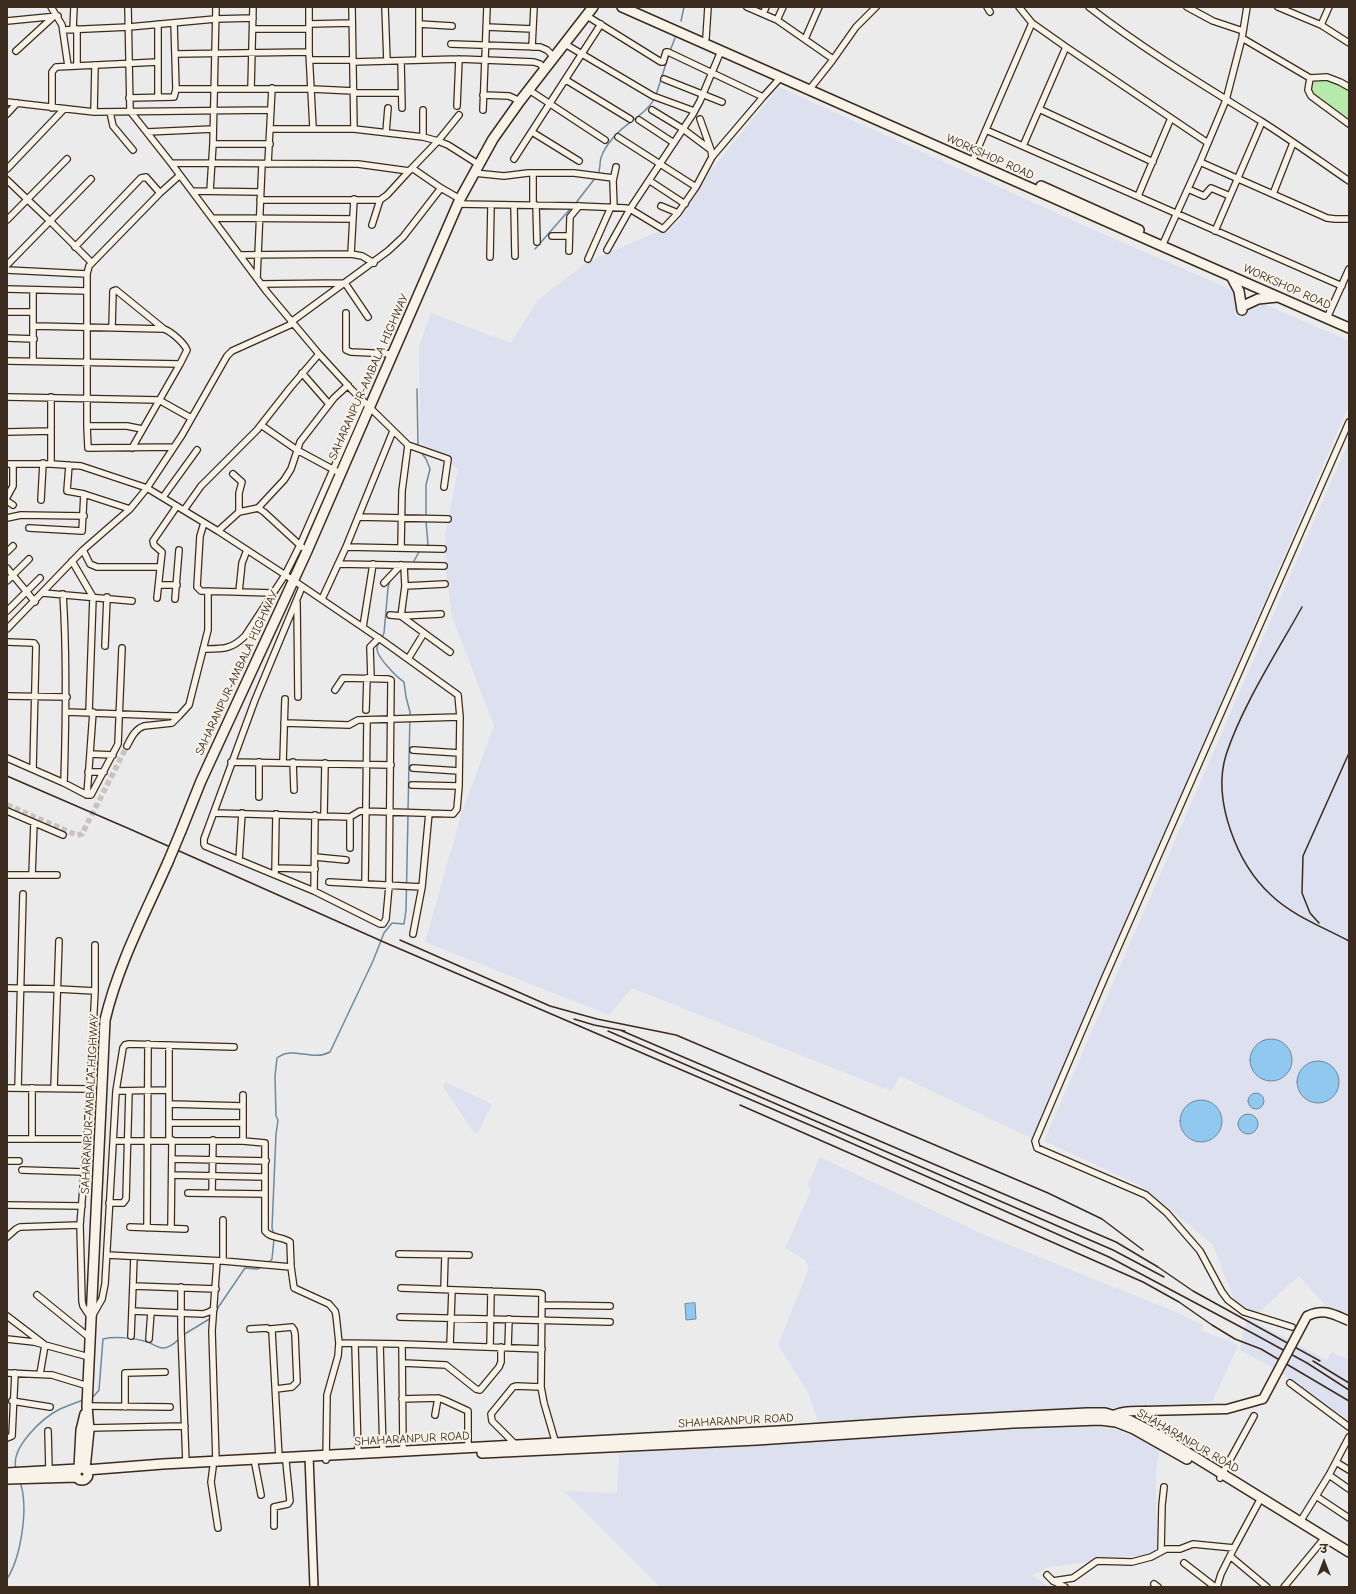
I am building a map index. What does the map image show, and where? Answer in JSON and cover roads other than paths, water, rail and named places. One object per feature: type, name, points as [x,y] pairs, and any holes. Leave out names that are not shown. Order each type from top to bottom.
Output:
[{"type":"main road","name":"SAHARANPUR-AMBALA HIGHWAY","points":[[82,1472],[82,1430],[87,1406],[88,1390],[105,1020],[109,1002],[122,966],[168,862],[201,781],[289,577],[366,404],[393,354],[459,202],[478,164],[493,139],[520,101],[593,7]]},
{"type":"main road","name":"WORKSHOP ROAD","points":[[622,7],[781,77],[811,87]]},
{"type":"main road","name":"WORKSHOP ROAD","points":[[636,7],[1163,244],[1329,316],[1349,328]]},
{"type":"main road","name":"WORKSHOP ROAD","points":[[1163,244],[1280,297],[1349,322]]},
{"type":"main road","points":[[1231,276],[1239,292],[1242,308],[1258,299],[1280,297]]},
{"type":"main road","points":[[1111,1418],[1124,1412],[1227,1409],[1263,1399],[1307,1316],[1315,1312],[1326,1312],[1349,1321]]},
{"type":"main road","name":"SAHARANPUR-AMBALA HIGHWAY","points":[[82,1472],[89,1428],[87,1406]]},
{"type":"main road","name":"SHAHARANPUR ROAD","points":[[82,1472],[556,1446],[757,1440],[1013,1423],[1100,1420],[1111,1418],[1116,1422],[1134,1429],[1221,1476],[1349,1558]]},
{"type":"main road","name":"SHAHARANPUR ROAD","points":[[326,1458],[358,1453],[516,1445],[556,1446]]},
{"type":"main road","name":"SHAHARANPUR ROAD","points":[[82,1472],[186,1462],[255,1464],[282,1460]]},
{"type":"main road","points":[[24,1475],[49,1470],[82,1472]]},
{"type":"main road","points":[[8,1476],[82,1472]]},
{"type":"main road","name":"SHAHARANPUR ROAD","points":[[1260,1500],[1349,1552]]},
{"type":"street","points":[[51,7],[63,30],[68,66]]},
{"type":"street","points":[[74,7],[77,66]]},
{"type":"street","points":[[128,7],[130,112],[213,218],[291,323],[319,354],[366,404],[408,445],[448,459],[444,487]]},
{"type":"street","points":[[210,191],[213,144],[213,89],[216,7]]},
{"type":"street","points":[[251,89],[253,7]]},
{"type":"street","points":[[310,7],[309,52],[313,128]]},
{"type":"street","points":[[352,7],[354,129]]},
{"type":"street","points":[[385,7],[388,62]]},
{"type":"street","points":[[419,7],[419,60]]},
{"type":"street","points":[[483,110],[487,7]]},
{"type":"street","points":[[532,47],[534,7]]},
{"type":"street","points":[[706,38],[708,7]]},
{"type":"street","points":[[747,7],[777,20],[833,59]]},
{"type":"street","points":[[763,14],[766,7]]},
{"type":"street","points":[[777,20],[783,7]]},
{"type":"street","points":[[805,39],[819,7]]},
{"type":"street","points":[[811,87],[856,26],[876,7]]},
{"type":"street","points":[[1019,7],[1032,22],[1066,47],[1208,143]]},
{"type":"street","points":[[1089,7],[1349,181]]},
{"type":"street","points":[[1187,7],[1213,21],[1243,31]]},
{"type":"street","points":[[1163,244],[1226,100],[1242,38],[1247,7]]},
{"type":"street","points":[[1278,7],[1322,25],[1349,43]]},
{"type":"street","points":[[1322,25],[1329,7]]},
{"type":"street","points":[[586,16],[661,62],[663,62],[666,52],[669,53],[711,74],[763,97]]},
{"type":"street","points":[[7,21],[55,17]]},
{"type":"street","points":[[16,51],[55,17]]},
{"type":"street","points":[[63,30],[129,27],[215,19],[253,18]]},
{"type":"street","points":[[974,159],[1032,22]]},
{"type":"street","points":[[129,98],[174,97],[176,89],[174,23]]},
{"type":"street","points":[[253,29],[352,23]]},
{"type":"street","points":[[158,24],[158,97]]},
{"type":"street","points":[[419,24],[452,26]]},
{"type":"street","points":[[514,159],[601,24]]},
{"type":"street","points":[[486,27],[533,29]]},
{"type":"street","points":[[1242,38],[1310,78],[1328,77],[1349,87]]},
{"type":"street","points":[[452,44],[543,48],[554,57]]},
{"type":"street","points":[[565,44],[655,97],[694,111]]},
{"type":"street","points":[[1023,146],[1066,47]]},
{"type":"street","points":[[607,250],[630,209],[650,181],[694,111],[703,94],[721,51]]},
{"type":"street","points":[[175,54],[309,52]]},
{"type":"street","points":[[310,60],[388,62],[459,59],[534,62],[540,64],[545,69]]},
{"type":"street","points":[[458,106],[459,59]]},
{"type":"street","points":[[401,61],[402,108]]},
{"type":"street","points":[[52,108],[53,70],[56,67],[158,62]]},
{"type":"street","points":[[94,112],[95,65]]},
{"type":"street","points":[[170,163],[358,164],[411,169],[441,188],[459,202],[491,205],[578,206],[630,209],[663,229],[678,213],[696,188],[712,157],[781,77]]},
{"type":"street","points":[[664,78],[722,102]]},
{"type":"street","points":[[1310,78],[1308,90],[1311,96],[1349,124]]},
{"type":"street","points":[[566,80],[630,119]]},
{"type":"street","points":[[176,89],[272,88],[401,93]]},
{"type":"street","points":[[268,164],[272,88]]},
{"type":"street","points":[[529,90],[605,140]]},
{"type":"street","points":[[483,95],[503,95],[520,101]]},
{"type":"street","points":[[7,102],[94,112],[271,110]]},
{"type":"street","points":[[7,114],[17,103]]},
{"type":"street","points":[[386,132],[388,108]]},
{"type":"street","points":[[7,169],[64,109]]},
{"type":"street","points":[[1039,109],[1153,162]]},
{"type":"street","points":[[423,110],[423,137]]},
{"type":"street","points":[[652,110],[683,129],[711,150]]},
{"type":"street","points":[[110,112],[113,126],[133,150]]},
{"type":"street","points":[[372,225],[380,200],[387,195],[438,141],[459,115]]},
{"type":"street","points":[[1138,196],[1172,118]]},
{"type":"street","points":[[700,119],[712,157]]},
{"type":"street","points":[[639,120],[674,143]]},
{"type":"street","points":[[1215,231],[1262,122]]},
{"type":"street","points":[[147,132],[213,129]]},
{"type":"street","points":[[270,129],[354,129],[423,137],[448,145],[478,164]]},
{"type":"street","points":[[986,130],[1342,286]]},
{"type":"street","points":[[532,132],[579,161]]},
{"type":"street","points":[[618,137],[696,188]]},
{"type":"street","points":[[1273,194],[1293,143]]},
{"type":"street","points":[[213,144],[270,144]]},
{"type":"street","points":[[7,220],[67,159]]},
{"type":"street","points":[[1200,162],[1328,218],[1349,219]]},
{"type":"street","points":[[257,278],[262,164]]},
{"type":"street","points":[[588,259],[612,207],[613,178],[616,167]]},
{"type":"street","points":[[474,173],[504,176],[533,173],[574,174],[613,178]]},
{"type":"street","points":[[533,173],[537,242]]},
{"type":"street","points":[[174,447],[88,448],[86,362],[87,274],[89,266],[160,193],[180,175]]},
{"type":"street","points":[[75,247],[141,178],[146,177],[160,193]]},
{"type":"street","points":[[7,265],[91,179]]},
{"type":"street","points":[[7,180],[50,220],[92,263]]},
{"type":"street","points":[[650,181],[685,204]]},
{"type":"street","points":[[7,628],[43,593],[83,550],[130,509],[147,488],[174,447],[227,356],[232,351],[291,323],[344,283],[374,263],[403,237],[441,188]]},
{"type":"street","points":[[1188,189],[1204,196],[1211,188],[1230,196]]},
{"type":"street","points":[[192,191],[260,192]]},
{"type":"street","points":[[352,254],[354,199]]},
{"type":"street","points":[[260,200],[380,200]]},
{"type":"street","points":[[490,257],[491,205]]},
{"type":"street","points":[[514,205],[515,256]]},
{"type":"street","points":[[569,252],[570,216],[578,206]]},
{"type":"street","points":[[661,206],[678,213]]},
{"type":"street","points":[[213,218],[353,219]]},
{"type":"street","points":[[552,236],[569,236]]},
{"type":"street","points":[[240,255],[352,254],[362,256],[374,263]]},
{"type":"street","points":[[1329,316],[1349,269]]},
{"type":"street","points":[[7,270],[87,274]]},
{"type":"street","points":[[261,284],[344,283]]},
{"type":"street","points":[[344,283],[368,317]]},
{"type":"street","points":[[7,289],[87,291]]},
{"type":"street","points":[[33,290],[33,361]]},
{"type":"street","points":[[112,328],[114,290],[168,331],[186,348],[186,353],[132,448]]},
{"type":"street","points":[[7,312],[33,312]]},
{"type":"street","points":[[346,313],[346,350],[350,352],[393,354]]},
{"type":"street","points":[[34,326],[164,329]]},
{"type":"street","points":[[7,338],[34,339]]},
{"type":"street","points":[[184,510],[201,486],[261,425],[319,354]]},
{"type":"street","points":[[7,361],[180,364]]},
{"type":"street","points":[[302,373],[329,404]]},
{"type":"street","points":[[218,531],[239,512],[258,508],[288,474],[302,439],[329,404],[348,385]]},
{"type":"street","points":[[7,397],[159,400],[191,418]]},
{"type":"street","points":[[51,397],[51,464]]},
{"type":"street","points":[[1292,1328],[1244,1312],[1231,1303],[1222,1292],[1200,1251],[1167,1214],[1146,1195],[1037,1148],[1035,1141],[1108,970],[1349,422]]},
{"type":"street","points":[[261,425],[297,450],[337,472]]},
{"type":"street","points":[[87,426],[127,426],[142,429]]},
{"type":"street","points":[[7,432],[51,431]]},
{"type":"street","points":[[322,599],[346,547],[393,431]]},
{"type":"street","points":[[401,548],[403,484],[408,445]]},
{"type":"street","points":[[163,497],[197,450]]},
{"type":"street","points":[[41,500],[43,463]]},
{"type":"street","points":[[7,497],[13,486],[10,464],[43,463],[88,467],[147,488],[218,531],[289,577],[363,627],[458,695],[460,717],[459,786],[456,812],[450,814],[358,811],[350,817],[324,815],[214,813]]},
{"type":"street","points":[[69,465],[66,490],[84,494],[130,509]]},
{"type":"street","points":[[233,474],[242,482],[239,493],[239,512]]},
{"type":"street","points":[[29,528],[82,532],[84,494]]},
{"type":"street","points":[[7,501],[13,505]]},
{"type":"street","points":[[157,598],[159,567],[162,552],[154,545],[153,541],[176,506]]},
{"type":"street","points":[[258,508],[303,548]]},
{"type":"street","points":[[7,518],[21,514],[84,516]]},
{"type":"street","points":[[358,517],[448,519]]},
{"type":"street","points":[[204,523],[200,536],[197,587],[201,591],[272,593]]},
{"type":"street","points":[[7,552],[13,546]]},
{"type":"street","points":[[346,547],[443,549]]},
{"type":"street","points":[[83,550],[90,564],[97,567],[159,567]]},
{"type":"street","points":[[175,599],[179,550]]},
{"type":"street","points":[[239,592],[242,563],[247,550]]},
{"type":"street","points":[[7,581],[29,559]]},
{"type":"street","points":[[72,561],[93,597],[90,754],[87,795]]},
{"type":"street","points":[[338,564],[444,566]]},
{"type":"street","points":[[363,627],[374,564]]},
{"type":"street","points":[[384,583],[403,565]]},
{"type":"street","points":[[401,616],[405,586],[403,565]]},
{"type":"street","points":[[7,568],[34,602]]},
{"type":"street","points":[[203,649],[229,648],[239,643],[272,593],[289,577]]},
{"type":"street","points":[[7,611],[40,578]]},
{"type":"street","points":[[405,586],[444,584]]},
{"type":"street","points":[[159,585],[176,585]]},
{"type":"street","points":[[302,587],[231,762],[204,839],[204,844],[205,846],[314,891],[380,924],[385,922],[386,919],[389,886],[391,812],[391,680],[343,678],[335,690]]},
{"type":"street","points":[[127,746],[132,736],[140,727],[172,723],[189,705],[208,624],[208,591]]},
{"type":"street","points":[[43,593],[132,601]]},
{"type":"street","points":[[63,594],[67,696],[64,783]]},
{"type":"street","points":[[105,646],[107,598]]},
{"type":"street","points":[[297,601],[298,697]]},
{"type":"street","points":[[390,615],[401,616],[441,614]]},
{"type":"street","points":[[401,616],[450,652]]},
{"type":"street","points":[[7,618],[12,624]]},
{"type":"street","points":[[408,659],[424,633]]},
{"type":"street","points":[[366,710],[370,647],[380,639]]},
{"type":"street","points":[[7,642],[36,644],[36,696],[33,769]]},
{"type":"street","points":[[7,758],[64,783],[87,795],[91,795],[118,747],[122,648]]},
{"type":"street","points":[[7,696],[67,696]]},
{"type":"street","points":[[283,762],[285,698]]},
{"type":"street","points":[[66,712],[179,716]]},
{"type":"street","points":[[284,723],[349,725],[358,720],[460,717]]},
{"type":"street","points":[[365,884],[367,720]]},
{"type":"street","points":[[413,750],[459,753]]},
{"type":"street","points":[[90,754],[113,755]]},
{"type":"street","points":[[231,762],[391,765]]},
{"type":"street","points":[[259,762],[259,797]]},
{"type":"street","points":[[293,762],[294,790]]},
{"type":"street","points":[[324,815],[325,763]]},
{"type":"street","points":[[413,768],[459,771]]},
{"type":"street","points":[[88,772],[104,772]]},
{"type":"street","points":[[412,785],[459,786]]},
{"type":"street","points":[[7,811],[63,835]]},
{"type":"street","points":[[239,860],[242,813]]},
{"type":"street","points":[[413,934],[422,887],[429,813]]},
{"type":"street","points":[[275,874],[276,814]]},
{"type":"street","points":[[314,891],[315,815]]},
{"type":"street","points":[[350,817],[350,848]]},
{"type":"street","points":[[32,875],[34,823]]},
{"type":"street","points":[[315,857],[346,860]]},
{"type":"street","points":[[275,868],[315,869]]},
{"type":"street","points":[[7,875],[57,875]]},
{"type":"street","points":[[330,882],[422,887]]},
{"type":"street","points":[[18,1088],[23,894]]},
{"type":"street","points":[[54,1088],[59,941]]},
{"type":"street","points":[[95,945],[95,991],[87,1139],[80,1225],[82,1301],[83,1306],[91,1318],[104,1293],[116,1091],[123,1048],[125,1045],[129,1044],[234,1046]]},
{"type":"street","points":[[7,988],[58,988],[95,991]]},
{"type":"street","points":[[147,1228],[149,1090],[148,1044]]},
{"type":"street","points":[[169,1045],[169,1123],[172,1159],[171,1228]]},
{"type":"street","points":[[7,1088],[89,1089]]},
{"type":"street","points":[[32,1088],[32,1139]]},
{"type":"street","points":[[116,1091],[169,1090]]},
{"type":"street","points":[[110,1203],[123,1203],[126,1199],[129,1091]]},
{"type":"street","points":[[243,1095],[243,1141]]},
{"type":"street","points":[[169,1104],[243,1106]]},
{"type":"street","points":[[169,1123],[243,1123]]},
{"type":"street","points":[[7,1139],[87,1139]]},
{"type":"street","points":[[114,1141],[213,1140],[266,1143],[265,1231],[272,1236],[278,1236],[290,1242],[294,1288],[329,1304],[336,1310],[339,1343],[338,1356],[327,1395],[326,1458]]},
{"type":"street","points":[[212,1193],[213,1140]]},
{"type":"street","points":[[172,1159],[266,1160]]},
{"type":"street","points":[[7,1161],[19,1161]]},
{"type":"street","points":[[22,1170],[84,1172]]},
{"type":"street","points":[[172,1175],[266,1177]]},
{"type":"street","points":[[188,1193],[265,1194]]},
{"type":"street","points":[[7,1205],[82,1206]]},
{"type":"street","points":[[223,1220],[224,1261]]},
{"type":"street","points":[[7,1236],[20,1227],[80,1225]]},
{"type":"street","points":[[130,1227],[185,1228]]},
{"type":"street","points":[[399,1254],[469,1255]]},
{"type":"street","points":[[107,1255],[224,1261],[291,1267]]},
{"type":"street","points":[[444,1289],[446,1255]]},
{"type":"street","points":[[131,1336],[134,1257]]},
{"type":"street","points":[[217,1261],[212,1331],[215,1464],[211,1482],[218,1528]]},
{"type":"street","points":[[133,1286],[216,1288]]},
{"type":"street","points":[[181,1287],[181,1337],[186,1462]]},
{"type":"street","points":[[401,1288],[541,1293],[543,1305],[541,1387],[542,1397],[556,1446]]},
{"type":"street","points":[[450,1345],[452,1290]]},
{"type":"street","points":[[490,1347],[492,1291]]},
{"type":"street","points":[[37,1295],[90,1338]]},
{"type":"street","points":[[543,1305],[610,1306]]},
{"type":"street","points":[[132,1311],[181,1314],[203,1314],[214,1312]]},
{"type":"street","points":[[150,1339],[151,1312]]},
{"type":"street","points":[[7,1316],[45,1345]]},
{"type":"street","points":[[400,1318],[610,1322]]},
{"type":"street","points":[[508,1347],[509,1320]]},
{"type":"street","points":[[250,1330],[292,1327],[294,1330],[297,1382],[292,1387],[276,1389]]},
{"type":"street","points":[[271,1329],[273,1334],[282,1460],[290,1502],[288,1504],[274,1507],[274,1526]]},
{"type":"street","points":[[7,1339],[45,1345],[89,1357]]},
{"type":"street","points":[[339,1343],[450,1345],[542,1349]]},
{"type":"street","points":[[355,1344],[358,1453]]},
{"type":"street","points":[[380,1344],[383,1452]]},
{"type":"street","points":[[402,1344],[402,1451]]},
{"type":"street","points":[[40,1374],[45,1345]]},
{"type":"street","points":[[402,1363],[446,1365],[476,1389],[480,1390],[499,1367],[501,1362],[501,1347]]},
{"type":"street","points":[[125,1407],[125,1373],[165,1372]]},
{"type":"street","points":[[7,1373],[40,1374],[62,1378],[88,1390]]},
{"type":"street","points":[[7,1438],[12,1436],[12,1400],[15,1373]]},
{"type":"street","points":[[1290,1383],[1349,1427]]},
{"type":"street","points":[[516,1445],[492,1421],[491,1414],[513,1387],[541,1387]]},
{"type":"street","points":[[402,1399],[438,1398],[468,1411],[468,1448]]},
{"type":"street","points":[[435,1415],[438,1398]]},
{"type":"street","points":[[12,1400],[50,1406]]},
{"type":"street","points":[[87,1406],[170,1407]]},
{"type":"street","points":[[1221,1476],[1254,1416]]},
{"type":"street","points":[[89,1428],[185,1426]]},
{"type":"street","points":[[48,1431],[49,1470]]},
{"type":"street","points":[[1300,1522],[1329,1475],[1349,1437]]},
{"type":"street","points":[[309,1459],[314,1587]]},
{"type":"street","points":[[1336,1462],[1349,1470]]},
{"type":"street","points":[[255,1464],[261,1495]]},
{"type":"street","points":[[1329,1475],[1349,1489]]},
{"type":"street","points":[[1161,1551],[1164,1487]]},
{"type":"street","points":[[1316,1496],[1349,1518]]},
{"type":"street","points":[[1184,1563],[1216,1587],[1234,1548],[1260,1500]]},
{"type":"street","points":[[1284,1587],[1322,1541]]},
{"type":"street","points":[[1053,1581],[1073,1578],[1097,1562],[1132,1562],[1151,1557],[1168,1548],[1180,1549],[1193,1544],[1234,1548]]},
{"type":"street","points":[[1230,1556],[1267,1587]]},
{"type":"street","points":[[1047,1575],[1053,1581],[1065,1587]]},
{"type":"water","points":[[1267,1039],[1275,1039],[1283,1042],[1289,1048],[1292,1060],[1289,1072],[1283,1078],[1275,1081],[1267,1081],[1259,1078],[1253,1072],[1250,1064],[1250,1056],[1253,1048],[1259,1042]]},
{"type":"water","points":[[1314,1061],[1322,1061],[1330,1064],[1336,1070],[1339,1082],[1336,1094],[1330,1100],[1322,1103],[1314,1103],[1306,1100],[1300,1094],[1297,1086],[1297,1078],[1300,1070],[1306,1064]]},
{"type":"water","points":[[1256,1093],[1262,1095],[1264,1101],[1262,1107],[1256,1109],[1250,1107],[1248,1101],[1250,1095]]},
{"type":"water","points":[[1197,1100],[1205,1100],[1213,1103],[1219,1109],[1222,1121],[1219,1133],[1213,1139],[1205,1142],[1197,1142],[1189,1139],[1183,1133],[1180,1125],[1180,1117],[1183,1109],[1189,1103]]},
{"type":"water","points":[[1248,1114],[1255,1117],[1258,1124],[1255,1131],[1248,1134],[1241,1131],[1238,1124],[1241,1117]]},
{"type":"water","points":[[695,1303],[696,1319],[686,1320],[685,1304]]},
{"type":"waterway","points":[[681,21],[684,7]]},
{"type":"waterway","points":[[670,51],[675,38]]},
{"type":"waterway","points":[[656,95],[669,54]]},
{"type":"waterway","points":[[598,174],[601,157],[605,149],[617,133],[646,110],[655,98]]},
{"type":"waterway","points":[[575,204],[596,177]]},
{"type":"waterway","points":[[535,249],[571,208]]},
{"type":"waterway","points":[[417,389],[418,446]]},
{"type":"waterway","points":[[421,452],[430,469],[426,485],[426,517]]},
{"type":"waterway","points":[[426,521],[428,545],[426,546]]},
{"type":"waterway","points":[[414,561],[420,550]]},
{"type":"waterway","points":[[382,638],[384,633],[390,580]]},
{"type":"waterway","points":[[380,641],[377,647],[379,656],[404,682],[410,712],[408,811]]},
{"type":"waterway","points":[[274,1235],[272,1228],[276,1134],[278,1120],[276,1116],[275,1076],[277,1058],[283,1054],[289,1053],[323,1055],[330,1052],[373,961],[384,933],[392,923],[404,924],[406,910],[408,815]]},
{"type":"waterway","points":[[268,1263],[272,1259],[274,1239]]},
{"type":"waterway","points":[[215,1312],[245,1268],[257,1269],[264,1266]]},
{"type":"waterway","points":[[183,1335],[211,1318]]},
{"type":"waterway","points":[[90,1397],[94,1396],[99,1390],[103,1339],[137,1339],[161,1348],[170,1346],[179,1339]]},
{"type":"waterway","points":[[16,1469],[15,1461],[18,1452],[29,1434],[53,1413],[83,1400]]},
{"type":"waterway","points":[[7,1579],[12,1570],[20,1545],[24,1518],[23,1492],[20,1482]]},
{"type":"tunnel","points":[[7,805],[77,835],[82,834],[127,746]]},
{"type":"railway","points":[[1302,607],[1250,699],[1233,736],[1226,755],[1222,792],[1230,830],[1238,849],[1259,882],[1271,895],[1289,909],[1308,921],[1349,941]]},
{"type":"railway","points":[[1319,923],[1310,913],[1302,893],[1303,856],[1349,753]]},
{"type":"railway","points":[[7,776],[386,943],[833,1135],[1109,1257],[1307,1363],[1349,1390]]},
{"type":"railway","points":[[400,940],[550,1006],[597,1019],[676,1035],[1048,1193],[1102,1219],[1143,1250]]},
{"type":"railway","points":[[574,1019],[594,1025],[625,1031]]},
{"type":"railway","points":[[620,1030],[1116,1242],[1158,1267],[1193,1291],[1320,1361]]},
{"type":"railway","points":[[608,1031],[1113,1250],[1164,1277]]},
{"type":"railway","points":[[740,1105],[1143,1282],[1179,1302],[1235,1339],[1261,1349],[1349,1401]]},
{"type":"railway","points":[[1313,1361],[1349,1383]]}]
